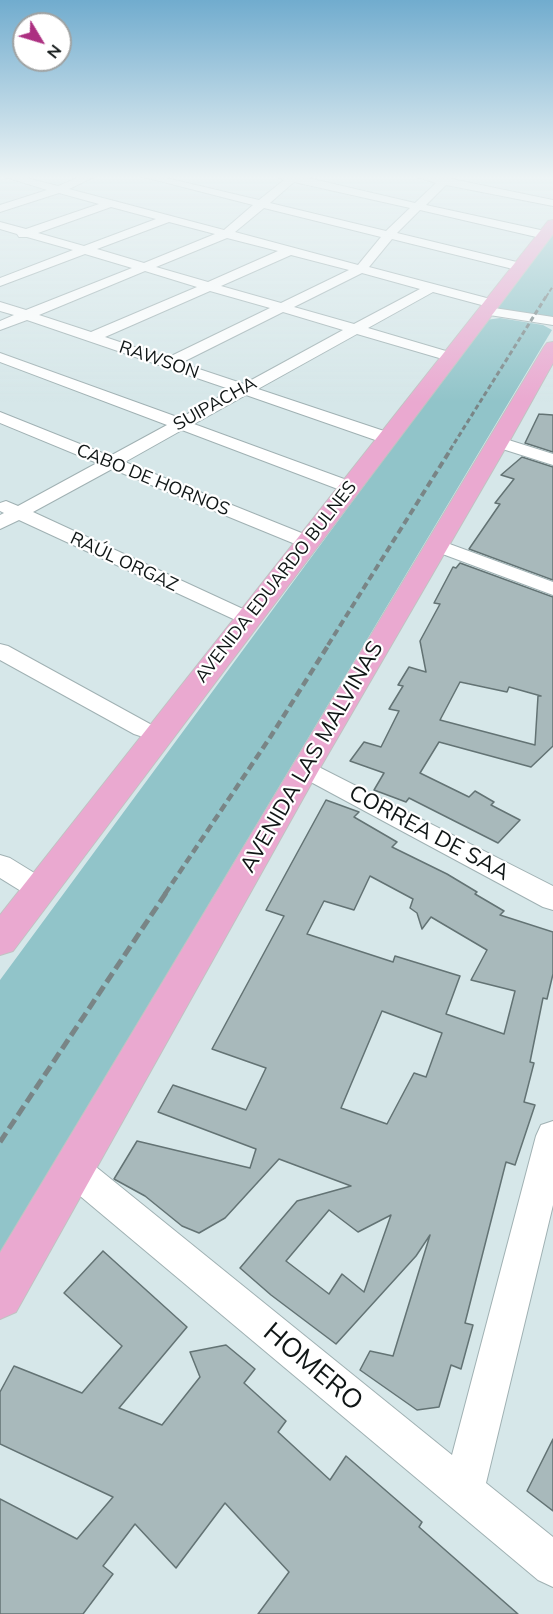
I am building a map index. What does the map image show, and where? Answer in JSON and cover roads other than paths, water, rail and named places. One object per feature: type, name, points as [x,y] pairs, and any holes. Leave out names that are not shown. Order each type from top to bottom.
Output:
[{"type":"main road","name":"AVENIDA EDUARDO BULNES","points":[[0,941],[533,251]]},
{"type":"main road","name":"AVENIDA LAS MALVINAS","points":[[0,1296],[305,768],[436,545],[550,358]]},
{"type":"street","points":[[0,282],[82,251]]},
{"type":"street","points":[[91,251],[451,357]]},
{"type":"street","points":[[0,326],[183,251]]},
{"type":"street","points":[[93,337],[288,251]]},
{"type":"street","points":[[296,251],[431,288],[490,308],[553,321]]},
{"type":"street","points":[[168,363],[361,269],[376,251]]},
{"type":"street","points":[[456,251],[521,267]]},
{"type":"street","name":"SUIPACHA","points":[[6,513],[179,424],[431,288]]},
{"type":"street","name":"RAWSON","points":[[0,306],[387,438]]},
{"type":"street","points":[[0,357],[349,487]]},
{"type":"street","name":"CABO DE HORNOS","points":[[0,417],[307,542]]},
{"type":"street","points":[[499,442],[553,460]]},
{"type":"street","name":"RAÚL ORGAZ","points":[[6,513],[249,619]]},
{"type":"street","points":[[436,545],[553,590]]},
{"type":"street","points":[[0,651],[142,729],[158,734]]},
{"type":"street","name":"CORREA DE SAA","points":[[305,768],[553,899]]},
{"type":"street","points":[[0,865],[39,889]]},
{"type":"street","points":[[462,1491],[553,1136]]},
{"type":"street","name":"HOMERO","points":[[73,1169],[553,1565]]},
{"type":"railway","points":[[546,297],[553,286]]},
{"type":"railway","points":[[450,450],[547,295]]},
{"type":"railway","points":[[328,645],[451,449]]},
{"type":"railway","points":[[165,894],[271,736],[329,644]]},
{"type":"railway","points":[[0,1142],[166,893]]}]
